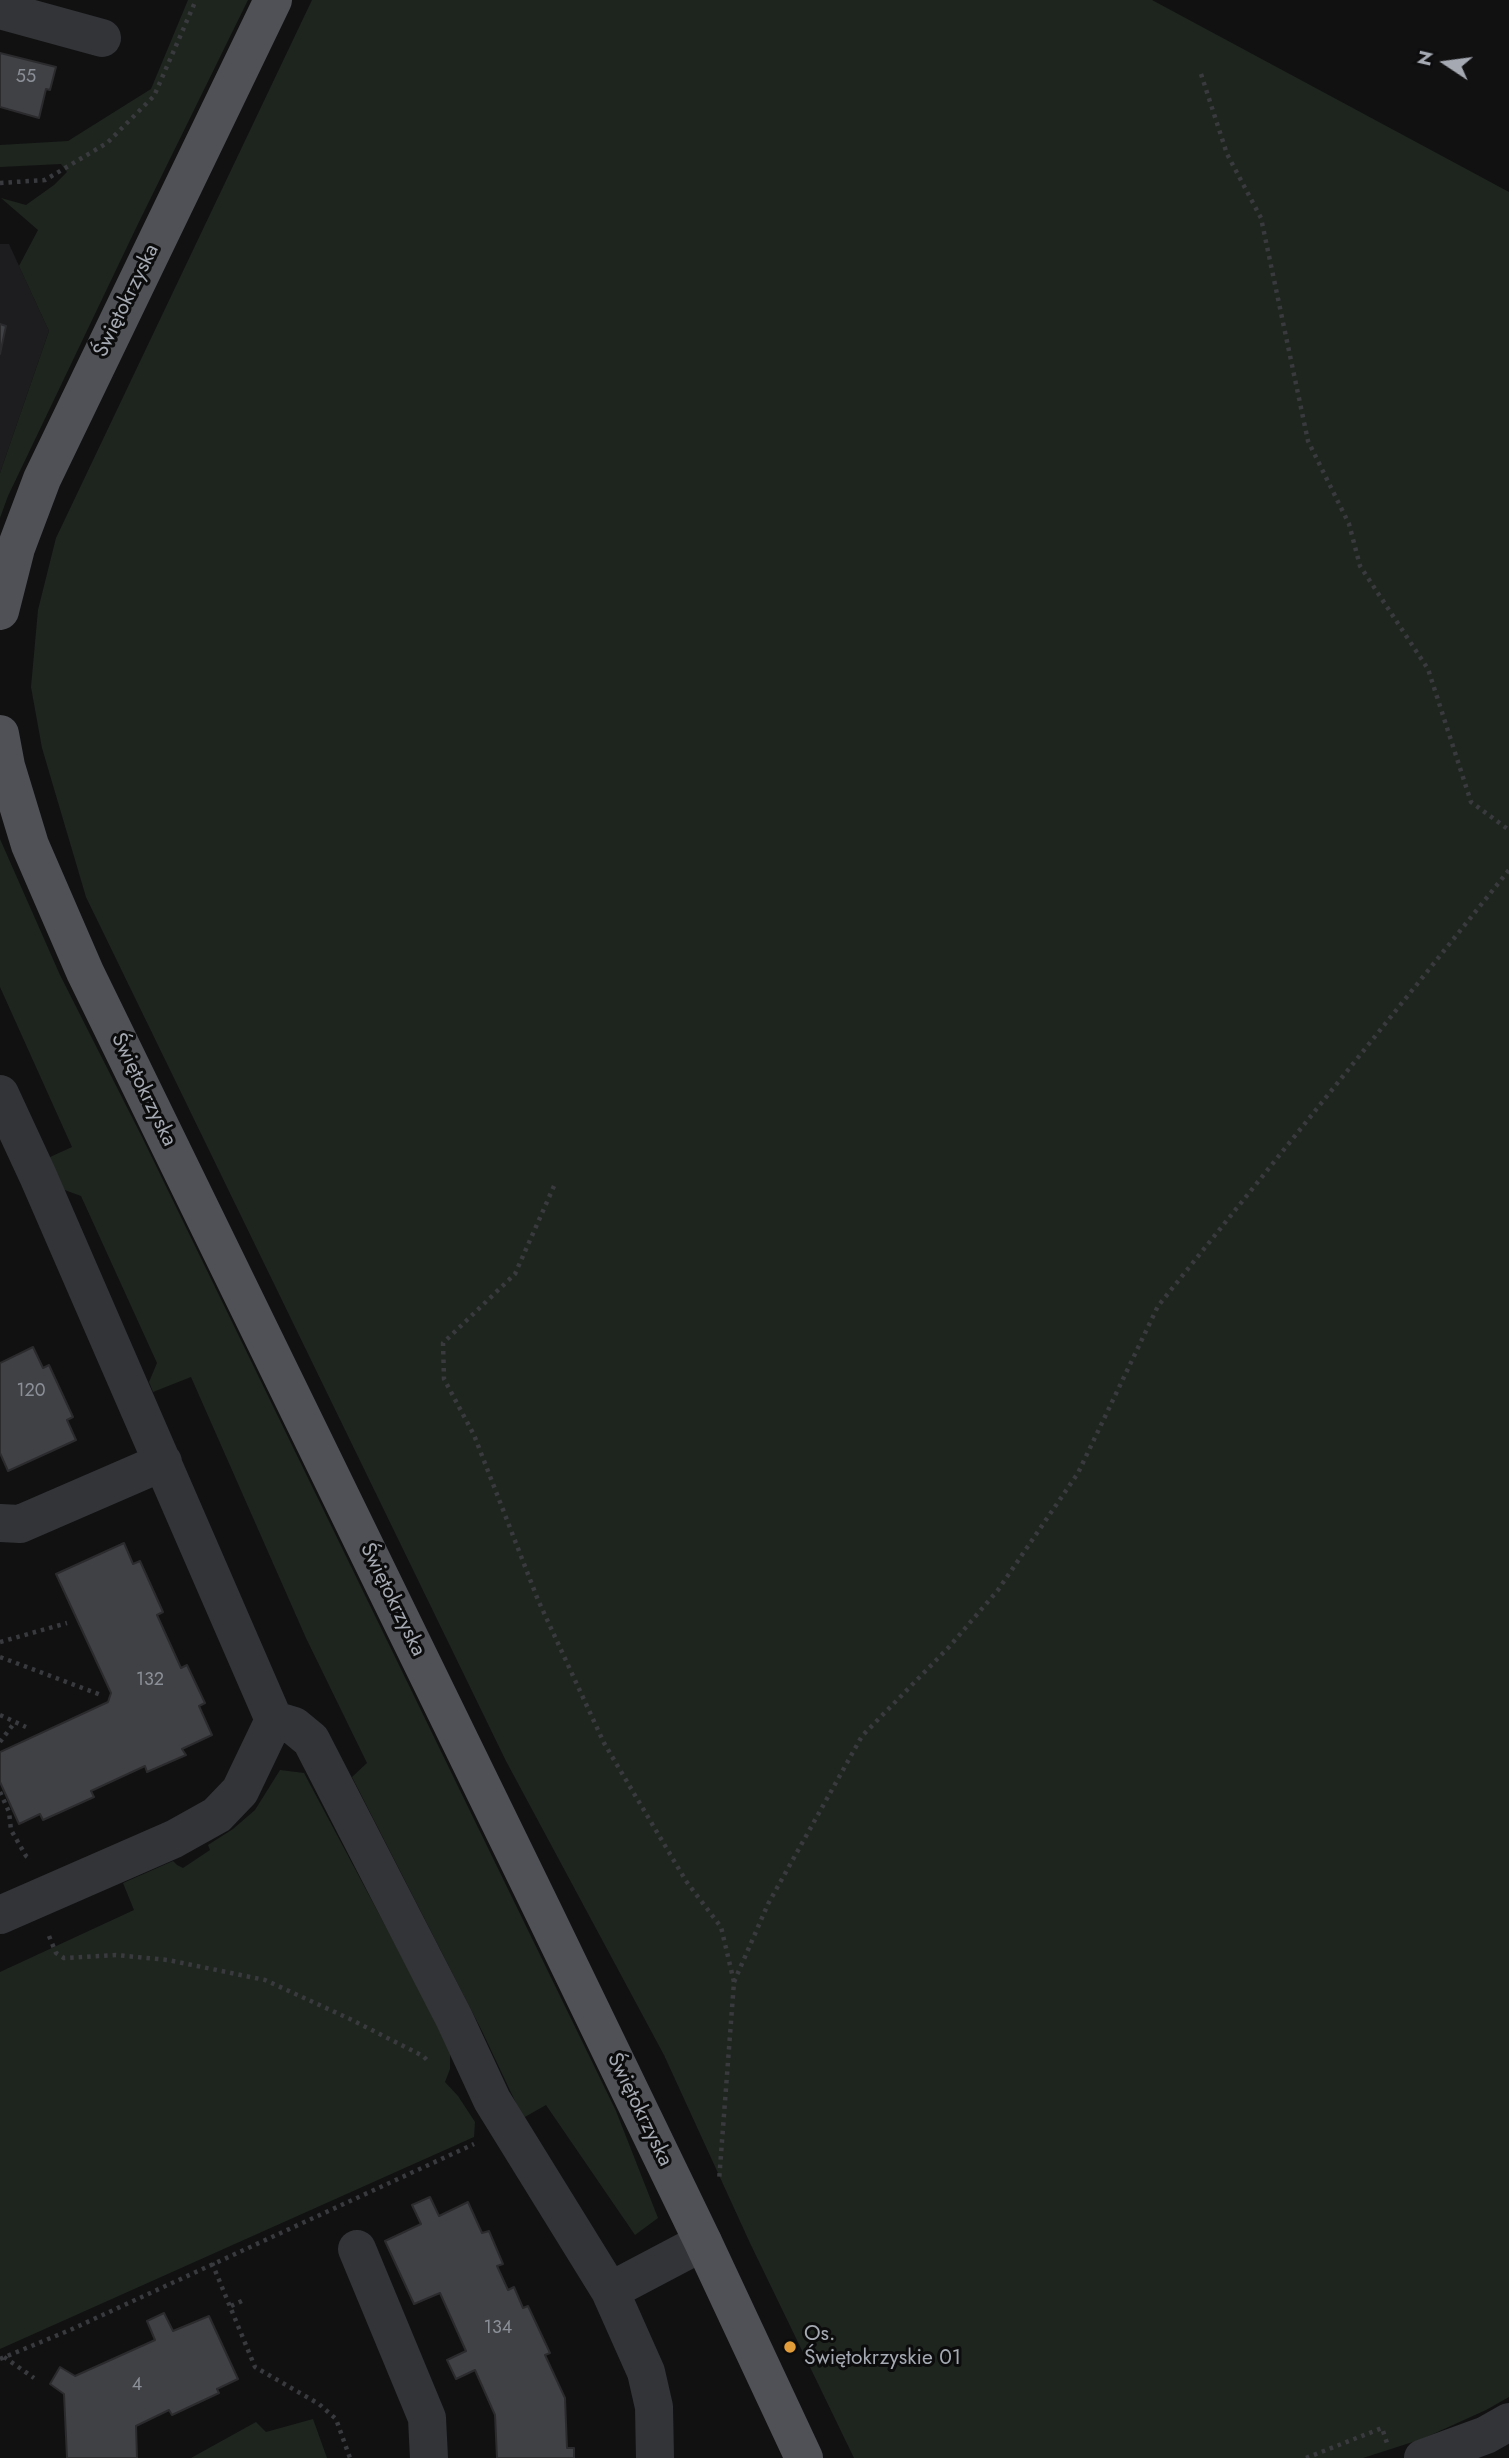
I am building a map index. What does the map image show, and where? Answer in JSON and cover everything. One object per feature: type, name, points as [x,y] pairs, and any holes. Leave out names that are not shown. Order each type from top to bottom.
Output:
[{"type":"main road","name":"Świętokrzyska","points":[[0,611],[16,548],[42,479],[273,0]]},
{"type":"main road","name":"Świętokrzyska","points":[[0,734],[6,766],[30,845],[80,961],[703,2242],[804,2458]]},
{"type":"street","points":[[0,10],[102,38]]},
{"type":"street","points":[[0,1094],[274,1720],[240,1791],[217,1815],[174,1839],[32,1901]]},
{"type":"street","points":[[0,1523],[20,1524],[163,1462]]},
{"type":"street","points":[[274,1720],[294,1726],[311,1740],[454,2018],[492,2100],[610,2291],[646,2372],[654,2407],[655,2458]]},
{"type":"street","points":[[610,2291],[703,2242]]},
{"type":"street","points":[[357,2249],[427,2418],[429,2458]]},
{"type":"street","points":[[1423,2458],[1486,2435],[1509,2422]]},
{"type":"path","points":[[0,183],[45,180],[107,144],[154,96],[196,0]]},
{"type":"path","points":[[1201,74],[1227,154],[1261,218],[1308,442],[1349,524],[1360,566],[1428,669],[1471,802],[1509,830]]},
{"type":"path","points":[[734,1982],[768,1904],[862,1736],[949,1647],[998,1590],[1078,1474],[1158,1306],[1509,870]]},
{"type":"path","points":[[554,1186],[515,1274],[443,1343],[444,1379],[474,1436],[538,1600],[604,1743],[686,1881],[721,1927],[734,1982],[718,2214],[713,2232],[703,2242]]},
{"type":"path","points":[[0,1642],[67,1623]]},
{"type":"path","points":[[0,1657],[101,1695]]},
{"type":"path","points":[[0,1715],[26,1727]]},
{"type":"path","points":[[0,1742],[15,1722]]},
{"type":"path","points":[[0,1792],[9,1812],[11,1830],[17,1843],[26,1856],[53,1870],[32,1901],[56,1953],[64,1958],[116,1955],[168,1960],[265,1980],[423,2056],[437,2069]]},
{"type":"path","points":[[2,2358],[511,2130]]},
{"type":"path","points":[[212,2263],[255,2367],[319,2404],[335,2419],[350,2458]]},
{"type":"path","points":[[231,2306],[246,2299]]},
{"type":"path","points":[[2,2358],[33,2378]]},
{"type":"path","points":[[1306,2458],[1382,2428]]},
{"type":"shaded area","points":[[188,0],[248,0],[137,226],[8,496],[0,518],[0,473],[49,331],[19,266],[38,230],[1,198],[26,205],[67,172],[61,164],[0,167],[0,145],[68,141],[151,89]]},
{"type":"shaded area","points":[[312,0],[1152,0],[1509,192],[1509,2397],[1486,2410],[1422,2439],[1363,2458],[854,2458],[750,2243],[664,2055],[506,1761],[86,897],[42,748],[31,687],[38,610],[56,538]]},
{"type":"shaded area","points":[[0,244],[9,244],[49,331],[0,473]]},
{"type":"shaded area","points":[[0,839],[60,975],[142,1137],[616,2111],[658,2218],[635,2235],[546,2105],[523,2118],[482,2031],[352,1777],[367,1763],[306,1638],[191,1377],[153,1392],[149,1382],[157,1363],[81,1196],[62,1189],[48,1158],[72,1147],[0,987]]},
{"type":"shaded area","points":[[280,1770],[304,1773],[429,2008],[450,2053],[450,2069],[445,2082],[475,2122],[474,2137],[0,2349],[0,1972],[134,1910],[123,1883],[173,1861],[183,1868],[210,1850],[208,1845],[255,1810]]},
{"type":"shaded area","points":[[313,2419],[327,2458],[191,2458],[256,2422],[266,2432]]},
{"type":"building","points":[[0,53],[56,67],[50,90],[46,89],[39,118],[0,107]]},
{"type":"building","points":[[0,324],[6,326],[0,354]]},
{"type":"building","points":[[33,1347],[43,1368],[49,1365],[73,1417],[67,1420],[76,1440],[8,1471],[0,1453],[0,1363]]},
{"type":"building","points":[[124,1543],[133,1564],[140,1561],[163,1612],[157,1615],[181,1668],[187,1665],[205,1703],[199,1706],[212,1735],[182,1749],[186,1755],[147,1772],[145,1766],[91,1791],[94,1797],[43,1820],[40,1814],[19,1824],[0,1782],[0,1752],[108,1702],[111,1693],[56,1574]]},
{"type":"building","points":[[430,2197],[439,2216],[468,2202],[482,2233],[489,2231],[503,2264],[497,2266],[508,2290],[514,2287],[523,2308],[528,2306],[550,2353],[545,2355],[565,2398],[567,2448],[574,2448],[574,2458],[497,2458],[495,2415],[475,2370],[456,2379],[447,2360],[466,2351],[440,2293],[414,2304],[385,2241],[421,2224],[412,2205]]},
{"type":"building","points":[[164,2313],[173,2331],[209,2316],[238,2379],[217,2389],[219,2393],[172,2415],[169,2410],[136,2426],[137,2458],[67,2458],[64,2394],[50,2384],[60,2367],[75,2376],[155,2340],[147,2321]]},
{"type":"place","name":"Os. Świętokrzyskie 01","points":[[790,2347]]}]
